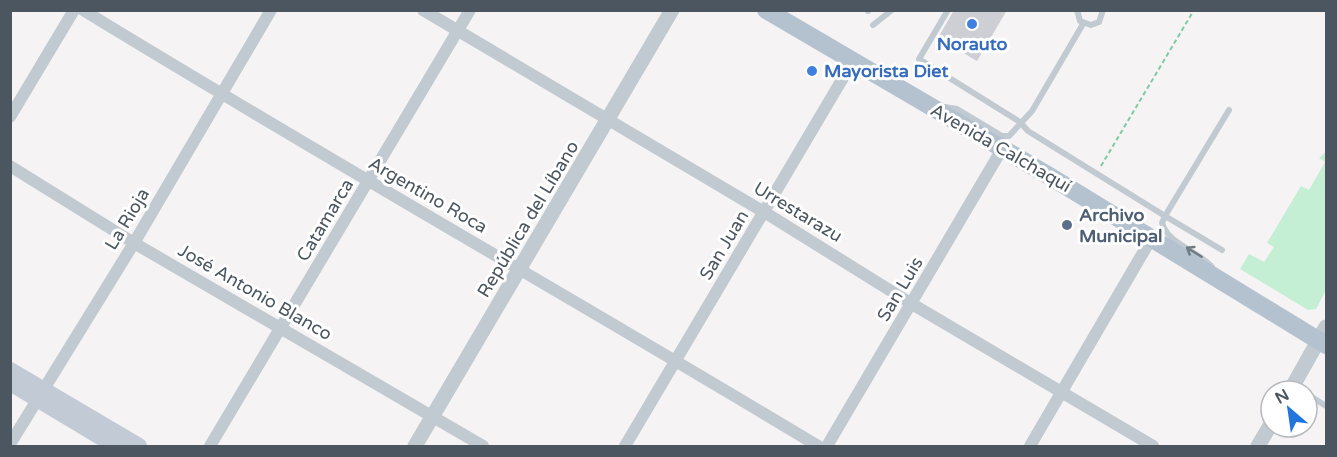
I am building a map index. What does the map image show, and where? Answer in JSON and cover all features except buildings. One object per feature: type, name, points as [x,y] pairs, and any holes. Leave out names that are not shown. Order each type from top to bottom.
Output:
[{"type":"main road","name":"Avenida Calchaquí","points":[[766,10],[1231,288],[1324,337]]},
{"type":"main road","points":[[10,370],[115,447]]},
{"type":"main road","points":[[10,383],[40,394],[139,447]]},
{"type":"street","points":[[10,117],[74,10]]},
{"type":"street","name":"Argentino Roca","points":[[83,10],[222,95],[676,360],[818,447]]},
{"type":"street","name":"La Rioja","points":[[10,444],[134,243],[271,10]]},
{"type":"street","name":"Urrestarazu","points":[[423,10],[764,212],[1153,447]]},
{"type":"street","name":"Catamarca","points":[[210,447],[470,10]]},
{"type":"street","name":"República del Líbano","points":[[415,447],[672,10]]},
{"type":"street","name":"San Juan","points":[[625,447],[853,61]]},
{"type":"street","name":"San Luis","points":[[826,447],[1002,149]]},
{"type":"street","name":"José Antonio Blanco","points":[[10,166],[134,243],[483,447]]},
{"type":"street","points":[[1030,447],[1151,239]]},
{"type":"street","points":[[1301,379],[1324,337]]},
{"type":"lane","points":[[873,24],[892,10]]},
{"type":"lane","points":[[948,10],[919,59],[1020,122],[1028,131],[1222,250]]},
{"type":"lane","points":[[1077,10],[1077,17],[1083,24],[1095,24],[1101,18],[1103,10]]},
{"type":"lane","points":[[924,103],[957,109],[1002,136],[1009,136],[1032,111],[1083,24]]},
{"type":"lane","points":[[1229,110],[1162,223],[1169,236],[1205,259],[1231,288]]},
{"type":"path","points":[[1097,174],[1194,10]]},
{"type":"green space","points":[[1326,152],[1326,290],[1316,309],[1308,310],[1240,269],[1249,254],[1264,262],[1274,247],[1267,243],[1301,186],[1309,190],[1325,162],[1319,158]]},
{"type":"place","name":"Norauto","points":[[972,24]]},
{"type":"place","name":"Mayorista Diet","points":[[812,71]]},
{"type":"place","name":"Archivo Municipal","points":[[1067,225]]}]
